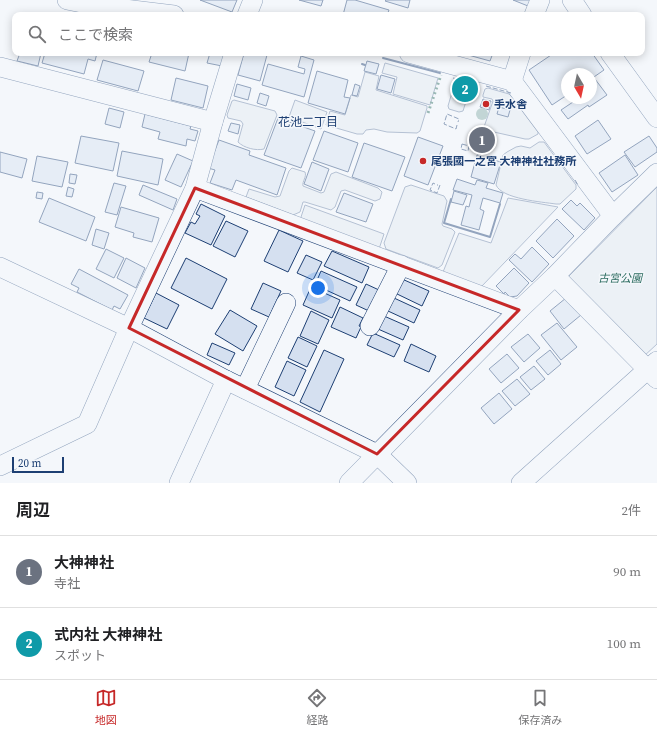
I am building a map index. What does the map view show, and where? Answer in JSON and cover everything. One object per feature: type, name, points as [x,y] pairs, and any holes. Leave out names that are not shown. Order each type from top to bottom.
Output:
[{"type":"street","points":[[68,0],[92,5],[149,12]]},
{"type":"street","points":[[248,12],[253,0]]},
{"type":"street","points":[[535,12],[540,0]]},
{"type":"street","points":[[572,0],[580,12]]},
{"type":"street","points":[[0,466],[87,424],[129,328],[195,188],[233,56]]},
{"type":"street","points":[[420,56],[512,81],[613,216]]},
{"type":"street","points":[[512,81],[520,56]]},
{"type":"street","points":[[612,56],[657,118]]},
{"type":"street","points":[[0,67],[213,122]]},
{"type":"street","points":[[349,483],[519,310],[555,276],[657,173]]},
{"type":"street","points":[[195,188],[519,310]]},
{"type":"street","points":[[370,326],[401,265]]},
{"type":"street","points":[[0,268],[129,328],[226,380],[377,454],[407,483]]},
{"type":"street","points":[[521,483],[654,370],[555,276]]},
{"type":"street","points":[[245,388],[286,303]]},
{"type":"street","points":[[179,483],[226,380]]},
{"type":"highlighted area","points":[[195,188],[519,310],[377,454],[129,328]]},
{"type":"green space","points":[[365,72],[379,76],[376,90],[427,106],[420,131],[417,133],[387,132],[374,129],[366,130],[363,134],[357,134],[326,125],[330,111],[345,115],[351,95],[358,97]]},
{"type":"green space","points":[[456,88],[466,92],[468,95],[463,111],[459,112],[449,109],[448,106],[453,89]]},
{"type":"green space","points":[[488,88],[509,94],[538,134],[529,139],[525,139],[485,130],[484,127],[493,101],[492,99],[483,97],[485,89]]},
{"type":"green space","points":[[234,100],[275,111],[277,115],[264,149],[257,150],[243,146],[238,142],[243,124],[241,121],[228,118],[227,115],[232,101]]},
{"type":"green space","points":[[295,100],[327,112],[321,129],[289,117]]},
{"type":"green space","points":[[539,142],[544,142],[576,185],[576,189],[560,204],[532,201],[514,197],[500,190],[496,185],[503,155],[516,147],[521,146],[530,148]]},
{"type":"green space","points":[[292,168],[305,172],[303,186],[321,193],[324,192],[331,174],[336,172],[378,188],[382,192],[380,199],[375,201],[345,190],[341,191],[335,207],[331,210],[303,202],[300,212],[293,215],[246,197],[249,189],[275,197],[280,196],[289,171]]},
{"type":"green space","points":[[411,185],[444,196],[447,201],[442,224],[455,232],[442,265],[438,268],[386,249],[384,243],[405,187]]},
{"type":"green space","name":"古宮公園","points":[[657,187],[657,344],[643,357],[568,277]]},
{"type":"shaded area","points":[[385,63],[438,78],[430,105],[393,94],[397,77],[382,73]]},
{"type":"shaded area","points":[[508,198],[558,207],[481,287],[443,272],[459,233],[491,243]]},
{"type":"shaded area","points":[[305,205],[384,234],[379,249],[300,220]]},
{"type":"building","points":[[200,0],[237,0],[232,12]]},
{"type":"building","points":[[299,0],[323,0],[321,6]]},
{"type":"building","points":[[347,0],[355,0],[389,10],[388,12],[344,12]]},
{"type":"building","points":[[410,0],[408,8],[385,1]]},
{"type":"building","points":[[513,0],[530,0],[528,6]]},
{"type":"building","points":[[19,56],[40,56],[38,66],[17,61]]},
{"type":"building","points":[[44,56],[96,56],[95,61],[88,59],[84,74],[42,63]]},
{"type":"building","points":[[151,56],[188,56],[185,71],[149,62]]},
{"type":"building","points":[[209,56],[224,56],[222,66],[207,63]]},
{"type":"building","points":[[243,56],[267,56],[260,81],[238,75]]},
{"type":"building","points":[[301,56],[314,60],[304,97],[262,85],[268,64],[304,74],[305,69],[298,67]]},
{"type":"building","points":[[472,56],[492,56],[490,61]]},
{"type":"building","points":[[550,56],[594,56],[604,70],[597,75],[597,68],[561,68],[561,99],[552,105],[529,70]]},
{"type":"building","points":[[103,60],[144,71],[138,91],[97,80]]},
{"type":"building","points":[[367,61],[379,64],[376,74],[364,71]]},
{"type":"building","points":[[317,71],[348,80],[344,97],[350,98],[345,114],[308,103]]},
{"type":"building","points":[[381,75],[395,79],[391,93],[377,89]]},
{"type":"building","points":[[176,78],[208,86],[203,108],[171,100]]},
{"type":"building","points":[[597,82],[607,95],[597,102]]},
{"type":"building","points":[[237,84],[251,88],[248,100],[234,96]]},
{"type":"building","points":[[355,84],[360,86],[357,96],[352,95]]},
{"type":"building","points":[[260,93],[269,96],[266,106],[257,103]]},
{"type":"building","name":"手水舎","points":[[483,99],[491,101],[489,110],[480,107]]},
{"type":"building","points":[[570,104],[594,104],[589,107],[588,105],[568,119],[561,110]]},
{"type":"building","points":[[499,107],[510,110],[508,117],[497,114]]},
{"type":"building","points":[[109,108],[124,112],[120,128],[105,124]]},
{"type":"building","points":[[145,114],[191,126],[190,129],[198,131],[195,141],[187,139],[186,146],[158,139],[160,132],[142,127]]},
{"type":"building","points":[[278,118],[315,131],[301,168],[264,155]]},
{"type":"building","points":[[598,120],[611,139],[587,154],[575,136]]},
{"type":"building","points":[[231,123],[240,125],[238,134],[228,131]]},
{"type":"building","points":[[324,131],[358,143],[348,172],[313,160]]},
{"type":"building","points":[[81,136],[119,143],[113,171],[75,163]]},
{"type":"building","points":[[649,136],[657,148],[657,152],[635,167],[624,152]]},
{"type":"building","name":"尾張國一之宮 大神神社社務所","points":[[418,137],[443,146],[428,185],[404,176]]},
{"type":"building","points":[[219,140],[250,151],[249,155],[286,168],[277,195],[236,180],[232,190],[210,183],[215,170],[208,168]]},
{"type":"building","points":[[364,143],[405,157],[392,191],[352,177]]},
{"type":"building","points":[[122,151],[163,159],[158,185],[117,176]]},
{"type":"building","points":[[0,152],[27,159],[22,178],[0,172]]},
{"type":"building","points":[[177,154],[193,161],[181,187],[165,180]]},
{"type":"building","points":[[477,155],[501,162],[494,184],[471,177]]},
{"type":"building","points":[[625,155],[638,175],[612,192],[599,173]]},
{"type":"building","points":[[37,156],[68,162],[62,187],[32,181]]},
{"type":"building","points":[[312,162],[329,169],[321,191],[304,184]]},
{"type":"building","points":[[70,174],[77,175],[75,184],[69,183]]},
{"type":"building","points":[[457,179],[475,185],[477,180],[488,183],[486,188],[503,193],[500,203],[483,198],[480,209],[484,211],[479,230],[461,225],[466,206],[469,207],[472,195],[453,190]]},
{"type":"building","points":[[114,183],[126,186],[117,215],[105,212]]},
{"type":"building","points":[[143,185],[177,199],[173,210],[139,195]]},
{"type":"building","points":[[68,187],[74,189],[72,197],[66,196]]},
{"type":"building","points":[[454,191],[467,195],[463,205],[451,202]]},
{"type":"building","points":[[37,192],[43,193],[42,199],[36,198]]},
{"type":"building","points":[[344,193],[373,204],[366,222],[336,212]]},
{"type":"building","points":[[49,198],[95,217],[86,241],[39,222]]},
{"type":"building","points":[[571,200],[577,206],[580,203],[595,218],[584,230],[562,209]]},
{"type":"building","points":[[201,204],[225,216],[211,245],[185,233],[191,222],[195,224],[200,216],[196,214]]},
{"type":"building","points":[[121,207],[159,218],[152,242],[133,237],[134,233],[115,227]]},
{"type":"building","points":[[557,219],[574,236],[553,258],[536,241]]},
{"type":"building","points":[[226,221],[248,231],[235,257],[213,246]]},
{"type":"building","points":[[96,229],[109,233],[104,249],[92,245]]},
{"type":"building","points":[[279,230],[303,241],[288,272],[264,261]]},
{"type":"building","points":[[532,247],[549,264],[532,282],[509,260],[515,254],[521,259]]},
{"type":"building","points":[[106,249],[124,258],[114,278],[96,269]]},
{"type":"building","points":[[332,251],[369,267],[362,283],[324,266]]},
{"type":"building","points":[[306,255],[322,262],[313,280],[297,273]]},
{"type":"building","points":[[126,258],[145,268],[136,288],[117,278]]},
{"type":"building","points":[[186,258],[227,279],[212,309],[171,288]]},
{"type":"building","points":[[514,268],[529,283],[517,296],[510,297],[505,292],[504,294],[496,286]]},
{"type":"building","points":[[79,269],[128,295],[120,309],[114,306],[112,310],[77,292],[79,288],[71,284]]},
{"type":"building","points":[[321,271],[357,287],[350,301],[315,285]]},
{"type":"building","points":[[402,279],[429,291],[422,306],[395,293]]},
{"type":"building","points":[[263,283],[281,291],[269,317],[251,309]]},
{"type":"building","points":[[366,284],[379,290],[369,311],[356,305]]},
{"type":"building","points":[[311,287],[340,300],[332,318],[303,305]]},
{"type":"building","points":[[156,293],[179,305],[167,329],[144,318]]},
{"type":"building","points":[[394,298],[420,310],[414,323],[388,311]]},
{"type":"building","points":[[566,298],[581,315],[564,329],[550,311]]},
{"type":"building","points":[[340,307],[363,318],[356,338],[331,327]]},
{"type":"building","points":[[230,310],[257,326],[243,351],[215,334]]},
{"type":"building","points":[[311,311],[329,320],[318,344],[300,336]]},
{"type":"building","points":[[384,316],[409,327],[403,340],[378,329]]},
{"type":"building","points":[[557,323],[577,347],[561,360],[541,335]]},
{"type":"building","points":[[373,333],[400,345],[394,357],[367,345]]},
{"type":"building","points":[[528,334],[540,348],[524,362],[511,347]]},
{"type":"building","points":[[298,337],[317,346],[307,367],[288,358]]},
{"type":"building","points":[[212,343],[235,353],[229,365],[207,355]]},
{"type":"building","points":[[411,344],[436,356],[429,372],[404,361]]},
{"type":"building","points":[[324,350],[344,359],[320,412],[300,402]]},
{"type":"building","points":[[550,350],[561,364],[548,375],[536,361]]},
{"type":"building","points":[[507,354],[519,368],[501,383],[489,369]]},
{"type":"building","points":[[287,361],[306,370],[294,396],[275,387]]},
{"type":"building","points":[[534,366],[545,379],[531,390],[520,377]]},
{"type":"building","points":[[517,379],[530,394],[515,406],[502,391]]},
{"type":"building","points":[[499,393],[512,409],[494,424],[481,408]]},
{"type":"hedge","points":[[428,113],[441,75]]},
{"type":"fence","points":[[453,78],[469,82]]},
{"type":"fence","points":[[486,86],[511,93]]},
{"type":"fence","points":[[480,110],[485,112],[484,116],[479,115],[480,110]]},
{"type":"fence","points":[[457,125],[456,129],[444,124],[447,114],[459,119],[458,122]]},
{"type":"fence","points":[[462,144],[469,146],[468,151],[461,149],[462,144]]},
{"type":"fence","points":[[575,180],[578,185]]},
{"type":"fence","points":[[435,184],[433,183],[430,190],[437,193],[440,185],[437,185]]},
{"type":"wall","points":[[383,58],[440,73]]},
{"type":"wall","points":[[451,199],[444,223],[490,237],[500,204]]},
{"type":"place","name":"式内社 大神神社","points":[[465,89]]},
{"type":"place","name":"手水舎","points":[[486,104]]},
{"type":"place","name":"大神神社","points":[[482,140]]},
{"type":"place","name":"尾張國一之宮 大神神社社務所","points":[[423,161]]},
{"type":"district","name":"花池二丁目","points":[[308,122]]}]
